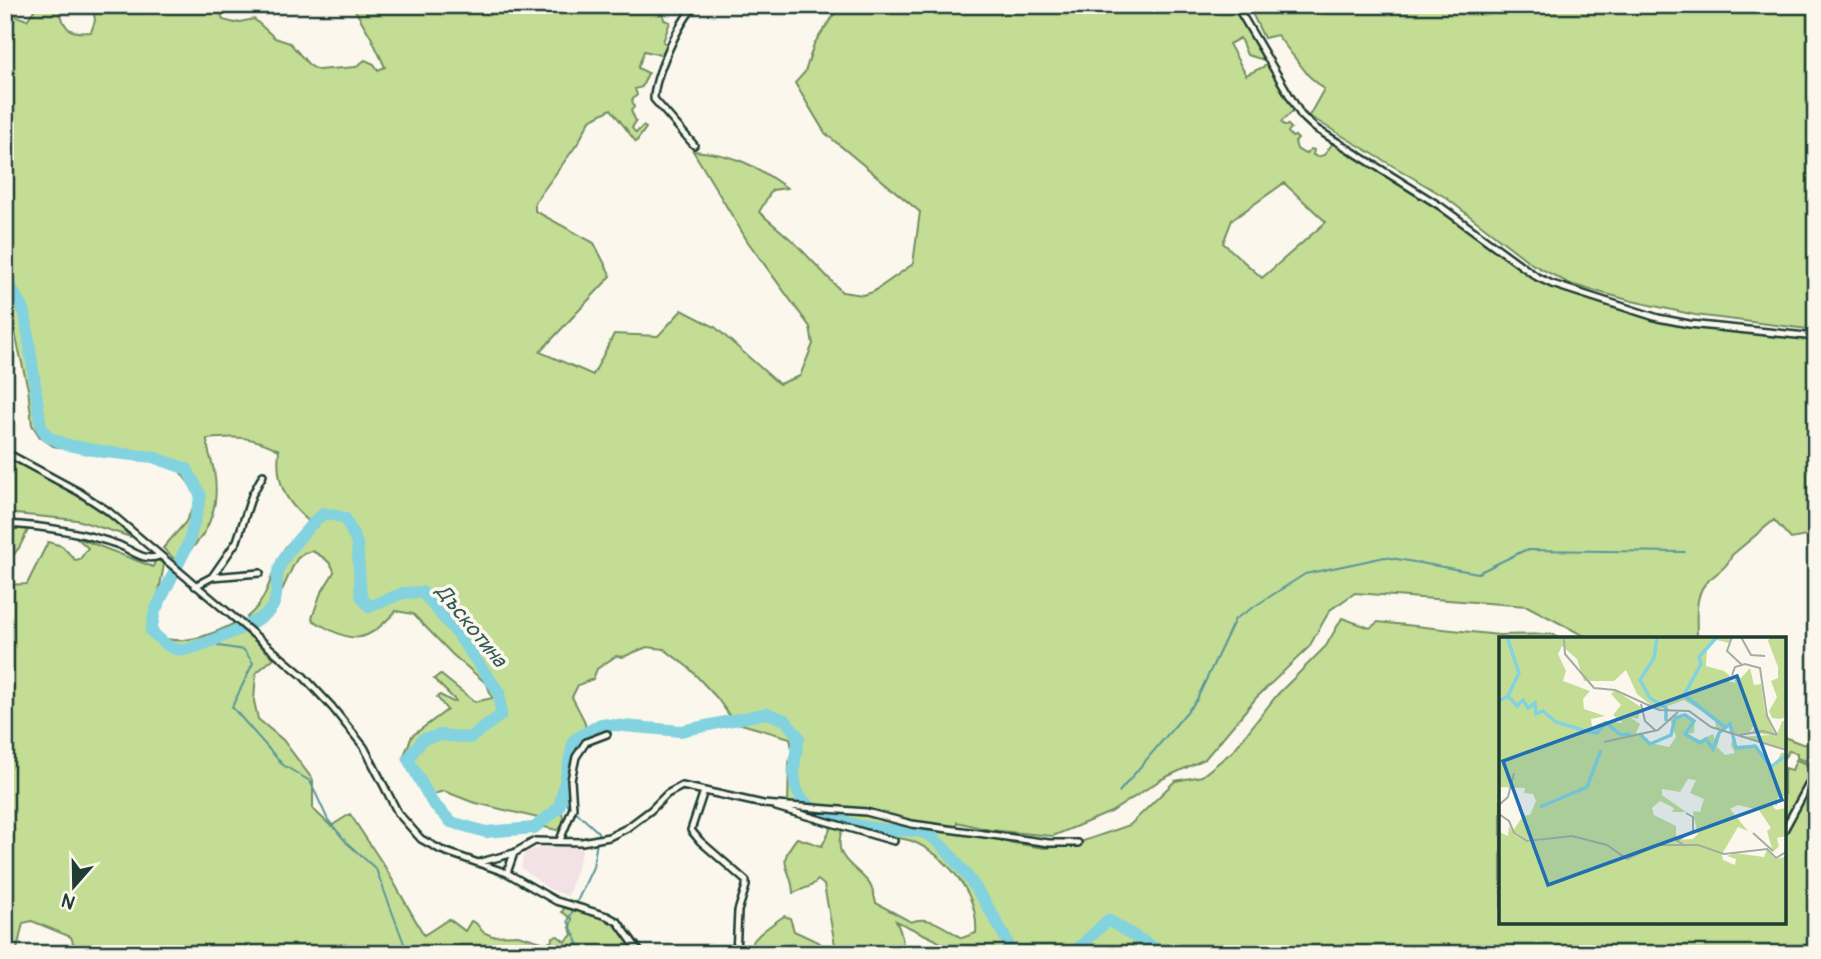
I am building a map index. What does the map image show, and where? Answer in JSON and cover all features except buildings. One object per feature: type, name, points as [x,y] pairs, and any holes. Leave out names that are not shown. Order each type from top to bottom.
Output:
[{"type":"street","points":[[694,145],[654,99],[654,88],[686,16],[696,5]]},
{"type":"street","points":[[981,5],[1019,5]]},
{"type":"street","points":[[1236,5],[1301,115],[1315,128],[1440,206],[1537,277],[1669,320],[1816,337]]},
{"type":"street","points":[[5,452],[99,505],[303,676],[364,747],[398,813],[412,830],[441,850],[508,873],[556,901],[607,916],[618,922],[641,954]]},
{"type":"street","points":[[212,577],[237,541],[252,495],[263,475]]},
{"type":"street","points":[[5,524],[62,530],[101,539],[144,558],[159,556]]},
{"type":"street","points":[[195,586],[212,577],[260,573]]},
{"type":"street","points":[[560,840],[573,808],[571,780],[576,757],[586,742],[607,734]]},
{"type":"street","points":[[1786,826],[1816,771]]},
{"type":"street","points":[[478,863],[514,853],[536,841],[595,841],[609,837],[651,810],[674,789],[682,786],[763,804],[894,841]]},
{"type":"street","points":[[704,791],[691,830],[746,881],[738,911],[736,954]]},
{"type":"street","points":[[763,804],[866,812],[912,824],[1049,843],[1078,843]]},
{"type":"street","points":[[508,873],[514,853]]},
{"type":"shaded area","points":[[585,842],[568,896],[549,889],[521,868],[523,857],[529,850]]},
{"type":"green space","points":[[33,5],[62,5],[59,9],[63,22],[69,29],[91,32],[95,21],[93,5],[215,5],[219,8],[223,20],[235,23],[254,19],[275,38],[290,43],[309,65],[318,70],[356,67],[365,60],[374,64],[378,70],[385,67],[352,5],[662,5],[664,20],[670,22],[663,42],[668,44],[661,55],[644,51],[638,68],[648,73],[642,87],[635,89],[637,95],[632,100],[634,107],[631,111],[636,121],[632,128],[636,133],[643,126],[646,128],[636,142],[611,109],[590,120],[578,143],[535,202],[535,211],[594,243],[611,276],[540,352],[593,375],[614,334],[658,336],[682,310],[715,327],[779,384],[800,376],[813,344],[810,327],[748,242],[693,151],[743,162],[787,188],[772,190],[759,212],[795,243],[842,292],[863,295],[873,292],[913,264],[920,212],[825,133],[795,83],[805,72],[814,44],[837,10],[836,5],[969,5],[987,10],[1047,5],[1240,5],[1264,60],[1247,55],[1240,38],[1229,44],[1246,75],[1267,65],[1294,110],[1281,122],[1291,128],[1288,132],[1298,139],[1295,142],[1297,149],[1305,154],[1311,149],[1317,157],[1324,155],[1333,143],[1342,146],[1412,186],[1544,281],[1613,308],[1700,326],[1816,339],[1816,534],[1791,539],[1774,520],[1732,555],[1727,564],[1701,589],[1697,610],[1697,637],[1586,637],[1527,606],[1355,593],[1330,610],[1309,647],[1256,698],[1205,759],[1162,779],[1111,812],[1053,836],[990,830],[957,822],[957,826],[1006,842],[1044,848],[1069,846],[1130,825],[1175,781],[1202,776],[1233,751],[1277,695],[1326,646],[1342,618],[1370,628],[1378,622],[1499,635],[1553,634],[1557,637],[1499,637],[1499,924],[1786,924],[1786,768],[1792,770],[1796,760],[1816,767],[1816,954],[958,954],[896,921],[902,936],[903,954],[834,954],[836,950],[824,885],[818,880],[793,893],[785,861],[797,838],[822,846],[832,825],[842,826],[836,819],[788,804],[792,749],[790,738],[734,722],[717,698],[689,668],[664,649],[647,647],[623,657],[616,656],[597,669],[593,679],[578,685],[572,697],[586,728],[574,742],[567,788],[561,805],[565,832],[544,827],[542,819],[472,802],[444,791],[430,795],[422,791],[403,758],[412,736],[447,710],[437,697],[440,695],[456,701],[434,679],[440,674],[475,702],[492,698],[487,684],[453,655],[413,614],[396,611],[375,630],[358,637],[339,634],[314,621],[312,618],[320,595],[334,572],[329,562],[312,551],[297,559],[275,605],[263,620],[257,624],[247,617],[265,594],[288,543],[316,527],[297,511],[285,494],[279,474],[279,450],[244,438],[207,439],[216,485],[213,510],[196,544],[176,561],[163,548],[185,523],[198,499],[175,465],[127,452],[84,451],[53,446],[40,437],[32,425],[28,389],[14,329],[5,304],[5,12],[27,20],[34,10]],"holes":[[[1284,183],[1326,222],[1262,278],[1223,243],[1232,220]],[[843,827],[912,841],[948,866],[972,904],[976,933],[962,938],[931,921],[911,922],[876,903],[870,884],[845,859],[840,846]]]},
{"type":"green space","points":[[1248,5],[1816,5],[1816,330],[1695,315],[1632,301],[1570,284],[1532,264],[1445,197],[1309,116],[1324,89],[1309,76],[1277,35],[1264,38]]},
{"type":"green space","points":[[5,453],[96,505],[131,537],[77,520],[5,513]]},
{"type":"green space","points":[[34,528],[28,530],[9,560],[12,568],[5,577],[5,529]]},
{"type":"green space","points":[[76,537],[153,567],[156,558],[164,565],[156,607],[149,626],[154,635],[164,639],[185,640],[216,632],[235,623],[274,658],[256,673],[254,701],[258,719],[283,740],[313,780],[313,809],[331,826],[350,814],[385,867],[424,935],[449,919],[465,931],[471,921],[492,936],[518,935],[545,943],[558,936],[565,942],[572,935],[572,919],[562,912],[569,900],[606,913],[622,922],[646,954],[77,954],[71,937],[32,921],[23,923],[16,954],[5,954],[5,585],[27,584],[48,542],[62,546],[75,560],[80,559],[88,548]]},
{"type":"green space","points":[[1786,738],[1802,744],[1816,745],[1816,757],[1808,756],[1806,761],[1797,758],[1797,753],[1789,751],[1786,755]]},
{"type":"green space","points":[[784,916],[790,918],[794,931],[820,943],[827,954],[747,954],[757,937]]},
{"type":"waterway","name":"Дъскотина","points":[[5,276],[25,313],[41,427],[48,437],[68,445],[153,457],[187,469],[201,496],[189,542],[155,611],[151,631],[161,641],[177,650],[189,649],[226,635],[267,613],[274,604],[278,572],[298,540],[324,513],[345,518],[357,543],[361,596],[369,607],[403,593],[422,592],[455,631],[499,692],[501,715],[470,738],[441,735],[423,739],[408,759],[432,802],[451,822],[486,832],[534,828],[559,808],[574,740],[601,724],[681,731],[767,713],[785,720],[799,737],[794,777],[802,799],[811,807],[836,819],[876,829],[920,832],[935,840],[962,869],[988,906],[1012,954]]},
{"type":"waterway","points":[[1119,792],[1196,701],[1235,619],[1305,574],[1385,557],[1478,573],[1525,550],[1685,552]]},
{"type":"waterway","points":[[213,641],[219,646],[244,650],[253,663],[232,707],[283,765],[310,781],[328,820],[347,843],[376,869],[408,954]]},
{"type":"waterway","points":[[561,798],[570,806]]},
{"type":"waterway","points":[[574,810],[598,832],[598,836]]},
{"type":"waterway","points":[[583,954],[568,921],[593,867],[597,841]]},
{"type":"waterway","name":"Дъскотина","points":[[1072,954],[1108,920],[1164,954]]}]
